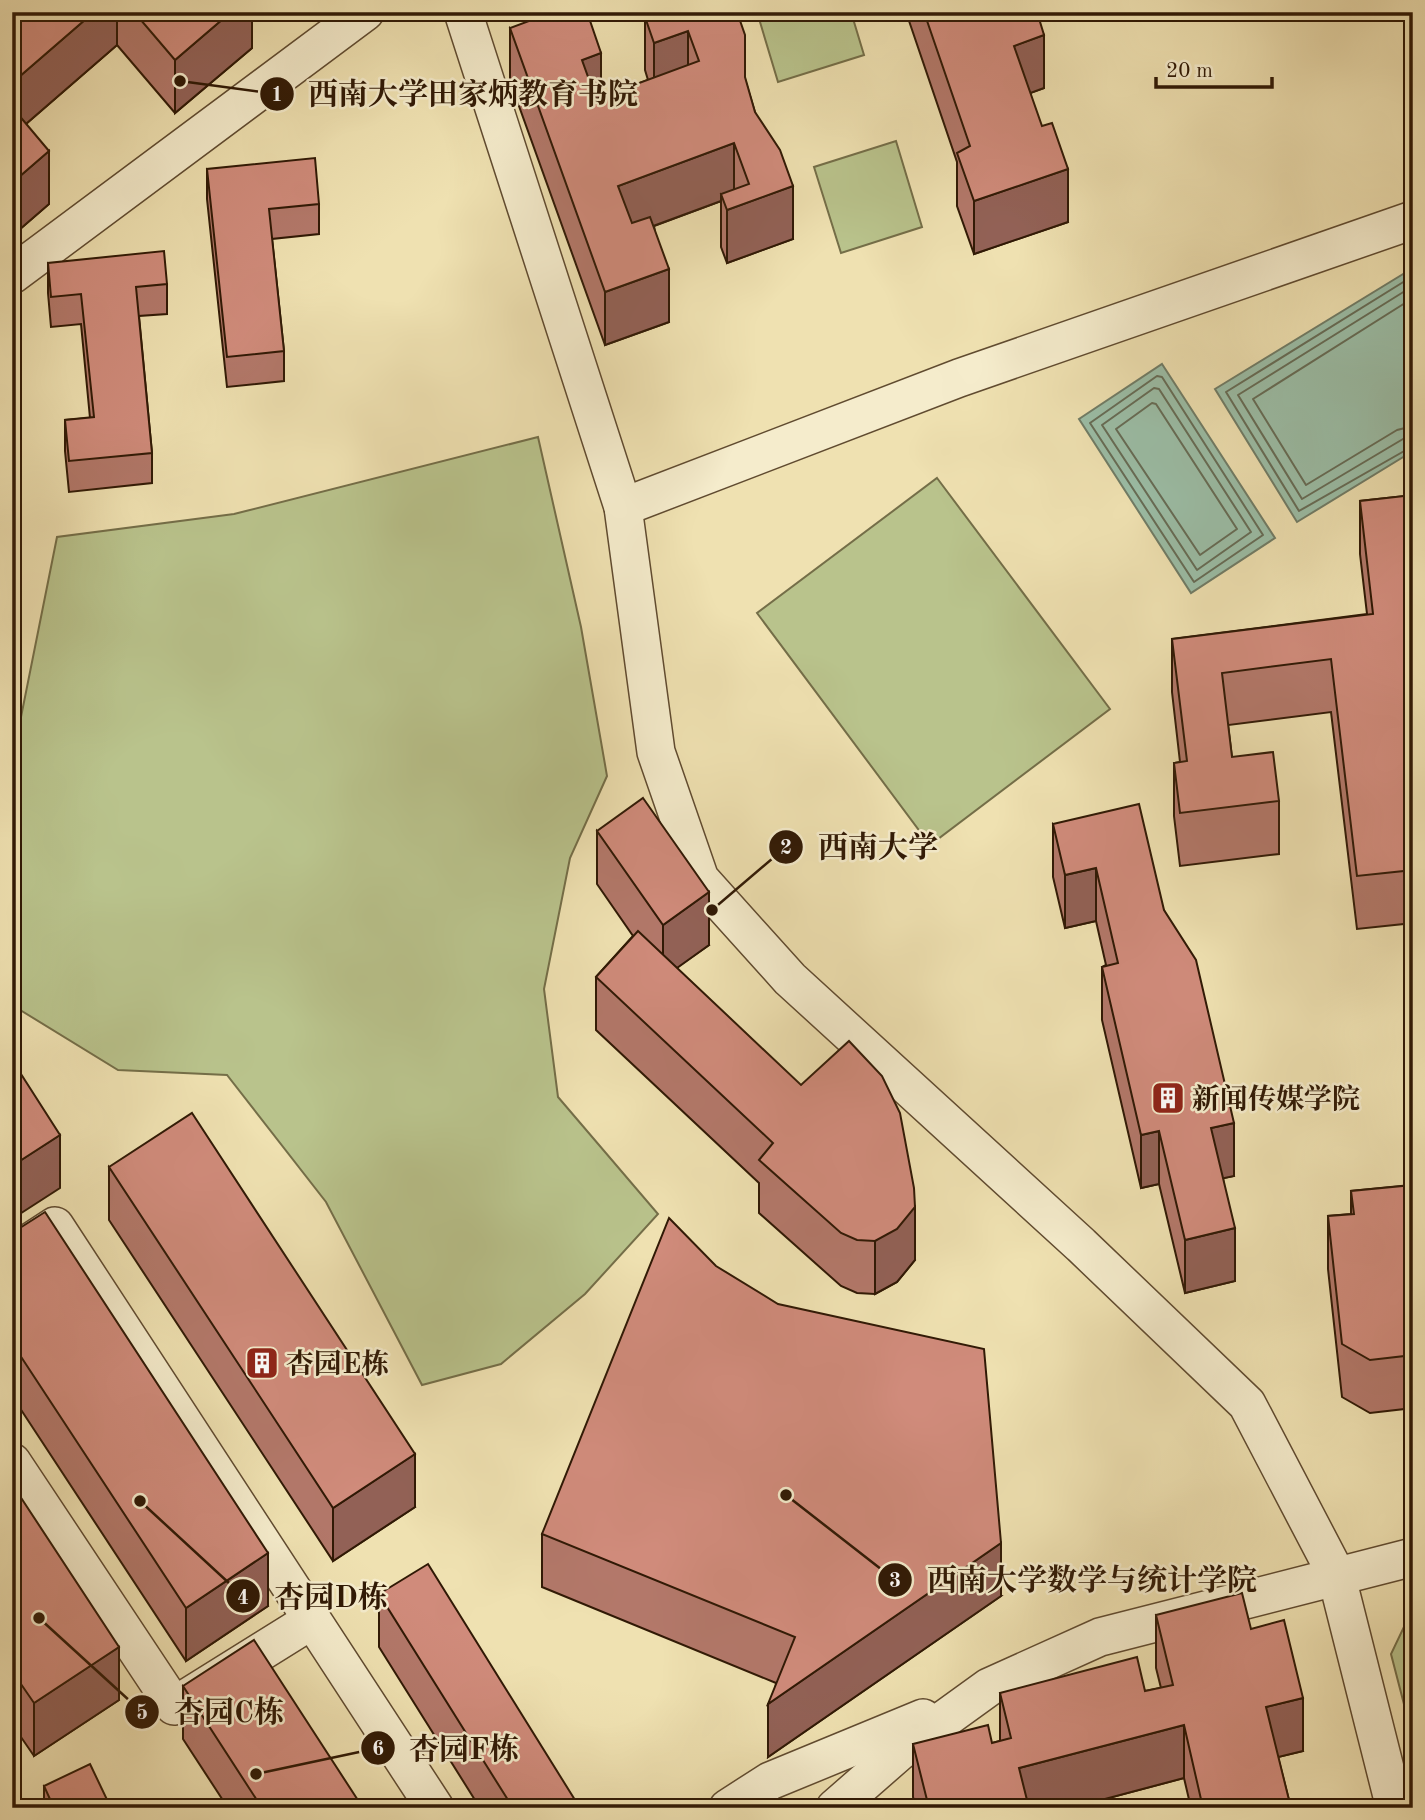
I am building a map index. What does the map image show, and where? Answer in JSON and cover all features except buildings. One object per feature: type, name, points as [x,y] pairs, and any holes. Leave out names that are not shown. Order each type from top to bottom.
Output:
[{"type":"lane","points":[[12,275],[365,12]]},
{"type":"lane","points":[[463,12],[623,507],[656,752],[700,879],[790,979],[1081,1245],[1247,1404],[1336,1574],[1395,1808]]},
{"type":"lane","points":[[623,507],[960,378],[1413,220]]},
{"type":"lane","points":[[12,1254],[55,1226],[435,1808]]},
{"type":"lane","points":[[12,1462],[174,1706],[312,1620]]},
{"type":"lane","points":[[835,1808],[898,1752],[989,1687],[1100,1637],[1336,1574],[1413,1557]]},
{"type":"lane","points":[[728,1808],[770,1780],[975,1697]]},
{"type":"shaded area","points":[[757,12],[851,12],[864,55],[778,82]]},
{"type":"shaded area","points":[[896,141],[922,227],[841,253],[814,167]]},
{"type":"shaded area","points":[[538,437],[581,627],[607,776],[570,858],[544,989],[558,1097],[658,1214],[585,1294],[501,1364],[422,1385],[326,1202],[227,1075],[118,1070],[12,1005],[12,745],[20,722],[57,537],[234,514]]},
{"type":"shaded area","points":[[937,478],[1110,709],[930,845],[757,613]]},
{"type":"shaded area","points":[[1413,1608],[1413,1739],[1391,1654]]},
{"type":"water","points":[[1413,268],[1413,451],[1297,522],[1215,389]]},
{"type":"water","points":[[1162,364],[1275,538],[1191,593],[1079,419]]},
{"type":"place","name":"西南大学田家炳教育书院","points":[[180,81]]},
{"type":"place","name":"西南大学","points":[[712,910]]},
{"type":"place","name":"新闻传媒学院","points":[[1168,1098]]},
{"type":"place","name":"杏园E栋","points":[[262,1363]]},
{"type":"place","name":"西南大学数学与统计学院","points":[[786,1495]]},
{"type":"place","name":"杏园D栋","points":[[140,1501]]},
{"type":"place","name":"杏园C栋","points":[[39,1618]]},
{"type":"place","name":"杏园F栋","points":[[256,1774]]}]
